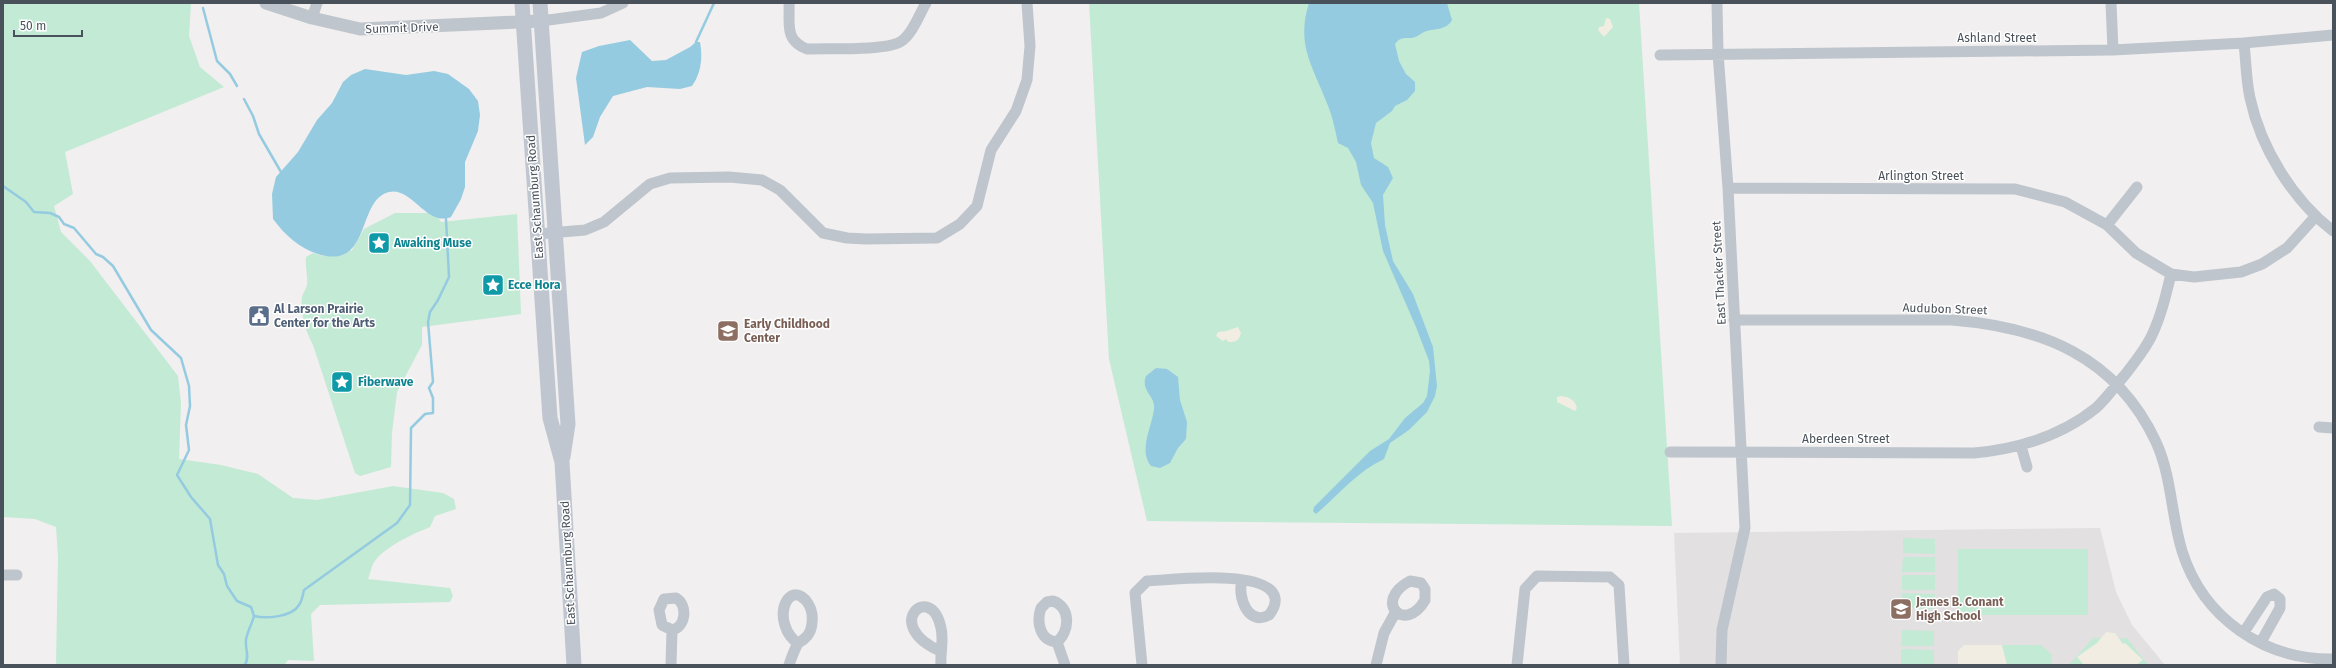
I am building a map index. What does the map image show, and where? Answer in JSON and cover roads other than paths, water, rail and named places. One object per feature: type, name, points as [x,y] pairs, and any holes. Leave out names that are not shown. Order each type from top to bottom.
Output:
[{"type":"main road","name":"East Schaumburg Road","points":[[522,3],[550,418],[562,462],[574,665]]},
{"type":"main road","name":"East Schaumburg Road","points":[[540,3],[554,233],[568,424],[562,462]]},
{"type":"street","name":"Summit Drive","points":[[266,3],[312,18],[360,29],[540,21]]},
{"type":"street","points":[[312,18],[317,3]]},
{"type":"street","points":[[540,21],[602,13],[623,3]]},
{"type":"street","points":[[790,3],[790,34],[797,45],[807,49],[885,46],[901,42],[911,29],[926,3]]},
{"type":"street","points":[[538,234],[585,230],[604,222],[650,184],[670,178],[729,177],[762,180],[780,190],[824,233],[847,238],[866,239],[937,238],[960,224],[977,206],[991,150],[1016,111],[1027,80],[1030,46],[1027,3]]},
{"type":"street","name":"East Thacker Street","points":[[1717,3],[1718,53],[1728,188],[1745,528],[1722,630],[1721,665]]},
{"type":"street","points":[[2111,3],[2113,50]]},
{"type":"street","name":"Ashland Street","points":[[1660,55],[1718,53],[2113,50],[2244,43],[2333,35]]},
{"type":"street","points":[[2244,43],[2250,99],[2272,157],[2292,188],[2315,217],[2333,231]]},
{"type":"street","points":[[2107,225],[2137,187]]},
{"type":"street","name":"Arlington Street","points":[[1728,188],[2015,189],[2065,202],[2107,225],[2136,253],[2172,274],[2194,277],[2221,276],[2241,272],[2262,264],[2286,248],[2315,217]]},
{"type":"street","name":"Aberdeen Street","points":[[1670,452],[1974,453],[2022,446],[2059,432],[2096,408],[2117,385],[2138,358],[2152,336],[2172,274]]},
{"type":"street","name":"Audubon Street","points":[[1734,320],[1952,320],[1988,323],[2023,330],[2054,341],[2085,358],[2117,385],[2138,411],[2156,442],[2168,473],[2182,551],[2198,588],[2209,604],[2227,622],[2261,642],[2286,654],[2314,662],[2332,661]]},
{"type":"street","points":[[2319,427],[2333,428]]},
{"type":"street","points":[[2022,446],[2027,467]]},
{"type":"street","points":[[3,575],[17,575]]},
{"type":"street","points":[[1517,665],[1525,589],[1537,576],[1610,577],[1619,585],[1624,665]]},
{"type":"street","points":[[1142,665],[1135,593],[1147,581],[1235,578],[1242,581]]},
{"type":"street","points":[[2244,632],[2266,597],[2274,594],[2280,599],[2280,608],[2261,642]]},
{"type":"street","points":[[1376,665],[1384,633],[1395,613]]},
{"type":"street","points":[[671,665],[672,630]]},
{"type":"street","points":[[1057,642],[1065,665]]},
{"type":"street","points":[[789,665],[798,643]]},
{"type":"street","points":[[940,651],[941,665]]},
{"type":"water","points":[[1309,3],[1447,3],[1452,20],[1443,28],[1424,32],[1414,38],[1400,39],[1395,44],[1399,61],[1406,74],[1415,82],[1415,91],[1407,100],[1395,106],[1392,111],[1376,123],[1371,143],[1374,158],[1388,167],[1393,178],[1383,195],[1385,225],[1393,261],[1413,294],[1433,347],[1437,386],[1435,396],[1427,412],[1409,430],[1390,443],[1384,459],[1374,464],[1356,477],[1316,514],[1313,511],[1314,507],[1370,451],[1389,439],[1405,418],[1423,403],[1427,396],[1430,371],[1429,361],[1416,327],[1383,251],[1373,203],[1361,185],[1356,162],[1348,148],[1338,143],[1330,111],[1307,54],[1304,31],[1305,18]]},
{"type":"water","points":[[630,40],[652,61],[666,60],[690,47],[696,42],[700,42],[701,59],[699,71],[695,81],[692,86],[680,89],[647,87],[613,96],[600,117],[593,137],[585,145],[576,78],[582,52],[599,46]]},
{"type":"water","points":[[365,69],[406,75],[434,71],[448,74],[469,89],[478,101],[480,115],[478,131],[465,162],[465,187],[461,199],[451,217],[442,219],[427,212],[405,195],[397,192],[389,192],[379,198],[372,207],[355,244],[347,253],[335,257],[318,254],[299,245],[282,230],[273,219],[272,194],[276,177],[298,152],[317,120],[332,103],[343,82],[351,75]]},
{"type":"water","points":[[1156,368],[1167,369],[1178,377],[1180,400],[1187,422],[1186,439],[1178,448],[1170,463],[1160,468],[1151,466],[1147,460],[1146,453],[1147,438],[1153,416],[1154,404],[1146,390],[1145,381],[1146,376]]},
{"type":"waterway","points":[[696,42],[714,3]]},
{"type":"waterway","points":[[203,8],[217,61],[230,74],[237,86]]},
{"type":"waterway","points":[[244,99],[253,116],[259,134],[281,172]]},
{"type":"waterway","points":[[3,186],[26,202],[34,212],[50,213],[59,217],[64,224],[74,228],[96,254],[103,257],[113,266],[151,330],[181,358],[189,386],[190,406],[186,425],[189,450],[177,475],[191,497],[210,519],[218,565],[224,574],[227,586],[237,601],[251,607],[254,616],[247,637],[247,659],[245,665]]},
{"type":"waterway","points":[[254,616],[272,617],[285,615],[296,609],[301,602],[304,590],[397,523],[410,505],[411,428],[425,414],[433,413],[433,398],[429,388],[433,382],[428,322],[430,312],[438,300],[449,277],[446,219]]},
{"type":"place","name":"Awaking Muse","points":[[379,243]]},
{"type":"place","name":"Ecce Hora","points":[[493,285]]},
{"type":"place","name":"Al Larson Prairie Center for the Arts","points":[[259,316]]},
{"type":"place","name":"Early Childhood Center","points":[[728,331]]},
{"type":"place","name":"Fiberwave","points":[[342,382]]},
{"type":"place","name":"James B. Conant High School","points":[[1901,609]]}]
